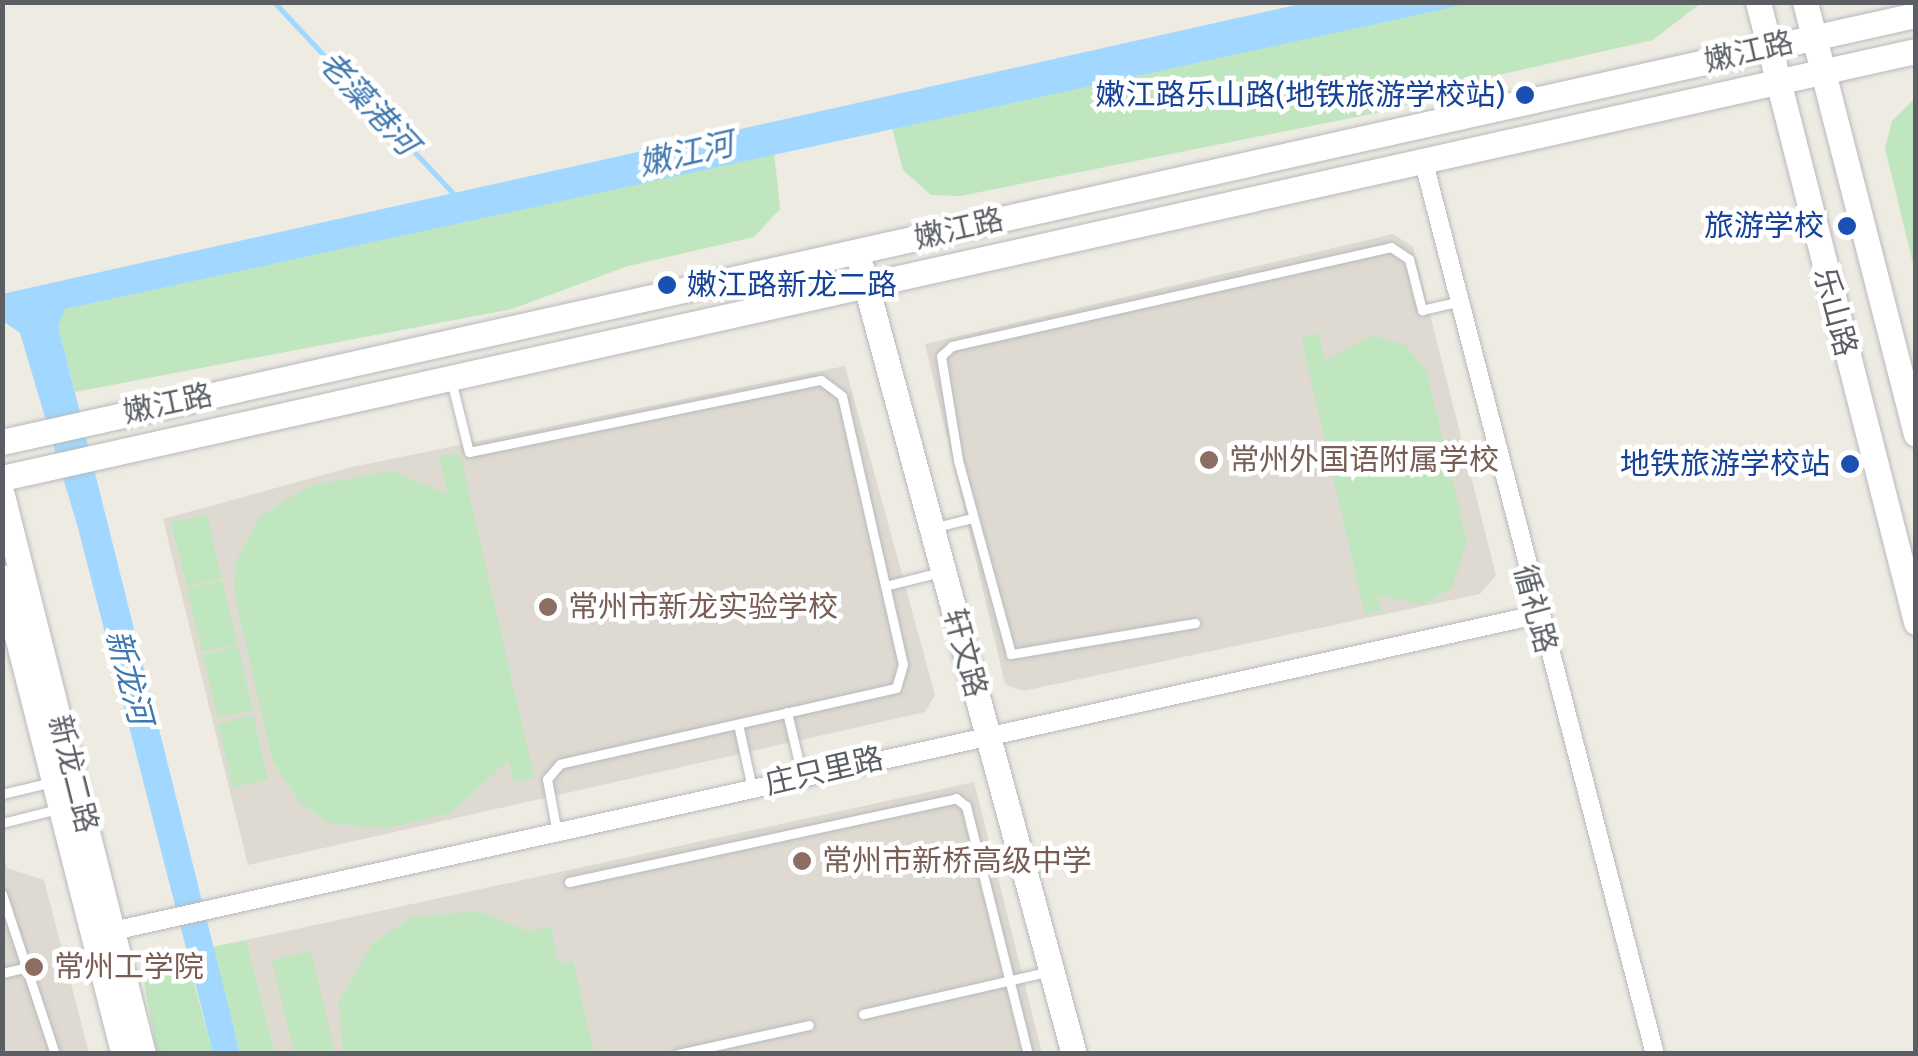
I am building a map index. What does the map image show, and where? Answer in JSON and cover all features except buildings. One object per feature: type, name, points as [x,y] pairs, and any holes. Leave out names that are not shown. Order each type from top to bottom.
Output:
[{"type":"main road","name":"乐山路","points":[[1758,2],[1916,622]]},
{"type":"main road","name":"乐山路","points":[[1804,2],[1810,38],[1916,434]]},
{"type":"main road","name":"嫩江路","points":[[2,442],[1916,15]]},
{"type":"main road","name":"嫩江路","points":[[2,478],[1916,51]]},
{"type":"main road","name":"轩文路","points":[[858,252],[1074,1054]]},
{"type":"main road","name":"新龙二路","points":[[2,495],[144,1054]]},
{"type":"main road","name":"新龙二路","points":[[2,576],[124,1054]]},
{"type":"street","name":"循礼路","points":[[1424,163],[1536,616],[1655,1054]]},
{"type":"street","name":"庄只里路","points":[[113,932],[987,732],[1536,616]]},
{"type":"lane","points":[[1194,623],[1011,654],[972,518],[940,366],[952,346],[1391,247],[1409,259],[1422,310],[1457,302]]},
{"type":"lane","points":[[450,376],[470,452],[820,380],[836,386],[885,586],[903,664],[896,688],[560,764],[547,778],[557,833]]},
{"type":"lane","points":[[932,528],[972,518]]},
{"type":"lane","points":[[885,586],[943,571]]},
{"type":"lane","points":[[787,712],[802,776]]},
{"type":"lane","points":[[738,724],[752,788]]},
{"type":"lane","points":[[2,794],[54,781]]},
{"type":"lane","points":[[569,882],[956,798],[1028,1054]]},
{"type":"lane","points":[[2,823],[62,808]]},
{"type":"lane","points":[[2,894],[33,966],[55,1054]]},
{"type":"lane","points":[[2,973],[33,966]]},
{"type":"lane","points":[[863,1014],[1053,970]]},
{"type":"lane","points":[[678,1054],[810,1025]]},
{"type":"shaded area","name":"常州外国语附属学校","points":[[1393,234],[1413,247],[1496,575],[1480,594],[1023,691],[1005,684],[925,344]]},
{"type":"shaded area","name":"常州市新龙实验学校","points":[[845,366],[935,695],[925,712],[248,865],[163,519],[352,467]]},
{"type":"shaded area","name":"常州市新桥高级中学","points":[[974,782],[1042,1053],[275,1053],[246,940]]},
{"type":"shaded area","name":"常州工学院","points":[[2,850],[7,868],[44,880],[89,1053],[3,1053]]},
{"type":"green space","points":[[1472,3],[1701,3],[1653,40],[1485,78],[1396,109],[960,196],[931,195],[903,170],[891,124]]},
{"type":"green space","points":[[1915,98],[1915,272],[1885,148],[1892,121]]},
{"type":"green space","points":[[774,150],[780,209],[754,237],[628,266],[512,309],[75,392],[58,325],[64,309]]},
{"type":"green space","points":[[1318,333],[1325,361],[1372,335],[1406,345],[1427,372],[1467,542],[1452,588],[1424,605],[1378,596],[1381,611],[1365,615],[1301,337]]},
{"type":"green space","points":[[460,453],[534,777],[514,782],[508,761],[451,813],[386,829],[329,823],[300,803],[272,760],[234,591],[236,561],[260,516],[310,486],[391,471],[448,494],[439,457]]},
{"type":"green space","points":[[207,515],[222,578],[187,587],[171,523]]},
{"type":"green space","points":[[222,580],[237,644],[202,652],[187,589]]},
{"type":"green space","points":[[238,646],[253,710],[218,718],[203,655]]},
{"type":"green space","points":[[253,715],[268,779],[233,788],[218,724]]},
{"type":"green space","points":[[478,911],[528,931],[551,927],[558,963],[573,961],[594,1053],[343,1053],[338,1003],[372,944],[410,918]]},
{"type":"green space","points":[[246,940],[275,1053],[240,1053],[212,947]]},
{"type":"green space","points":[[311,951],[335,1053],[294,1053],[272,960]]},
{"type":"green space","points":[[186,954],[213,1053],[157,1053],[142,972],[151,960]]},
{"type":"water","points":[[1305,3],[1472,3],[65,309],[58,325],[240,1053],[213,1053],[78,528],[20,333],[3,321],[2,294]]},
{"type":"waterway","name":"老藻港河","points":[[274,2],[453,193]]},
{"type":"place","name":"嫩江路乐山路(地铁旅游学校站)","points":[[1525,95]]},
{"type":"place","name":"旅游学校","points":[[1847,226]]},
{"type":"place","name":"嫩江路新龙二路","points":[[667,285]]},
{"type":"place","name":"常州外国语附属学校","points":[[1209,460]]},
{"type":"place","name":"地铁旅游学校站","points":[[1850,464]]},
{"type":"place","name":"常州市新龙实验学校","points":[[548,607]]},
{"type":"place","name":"常州市新桥高级中学","points":[[802,861]]},
{"type":"place","name":"常州工学院","points":[[34,967]]},
{"type":"water label","name":"嫩江河","points":[[686,154]]},
{"type":"water label","name":"新龙河","points":[[129,677]]}]
